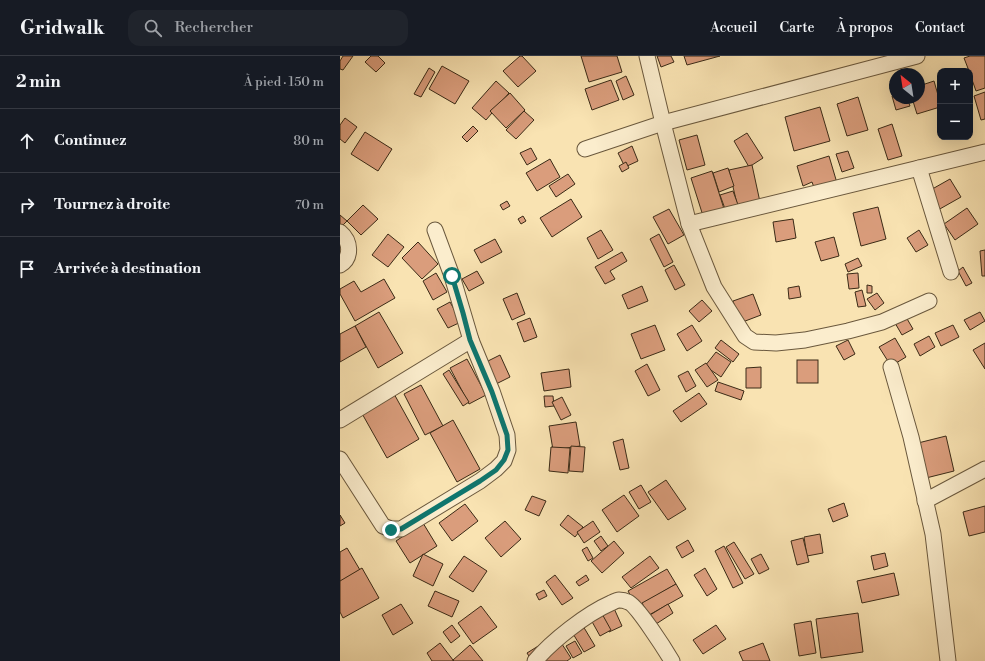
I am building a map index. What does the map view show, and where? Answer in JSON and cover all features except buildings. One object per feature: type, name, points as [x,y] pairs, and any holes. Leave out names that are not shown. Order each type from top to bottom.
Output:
[{"type":"street","points":[[647,56],[690,224],[714,287],[745,336],[754,342],[776,343],[804,340],[882,322],[930,301]]},
{"type":"street","points":[[585,149],[663,123],[917,56]]},
{"type":"street","points":[[690,224],[985,152]]},
{"type":"street","points":[[919,168],[950,272]]},
{"type":"street","points":[[340,459],[383,526],[391,530],[401,529],[480,481],[496,470],[504,460],[508,450],[507,435],[492,392],[470,340],[452,276],[435,230]]},
{"type":"street","points":[[340,232],[348,242],[350,251],[345,262],[340,265]]},
{"type":"street","points":[[340,420],[470,340]]},
{"type":"street","points":[[891,368],[911,437],[933,534],[951,660]]},
{"type":"street","points":[[925,501],[985,469]]},
{"type":"street","points":[[535,661],[542,653],[574,626],[603,606],[619,600],[630,602],[672,661]]},
{"type":"route","points":[[391,530],[401,529],[480,481],[496,470],[504,460],[508,450],[507,435],[492,392],[470,340],[452,276]]}]
